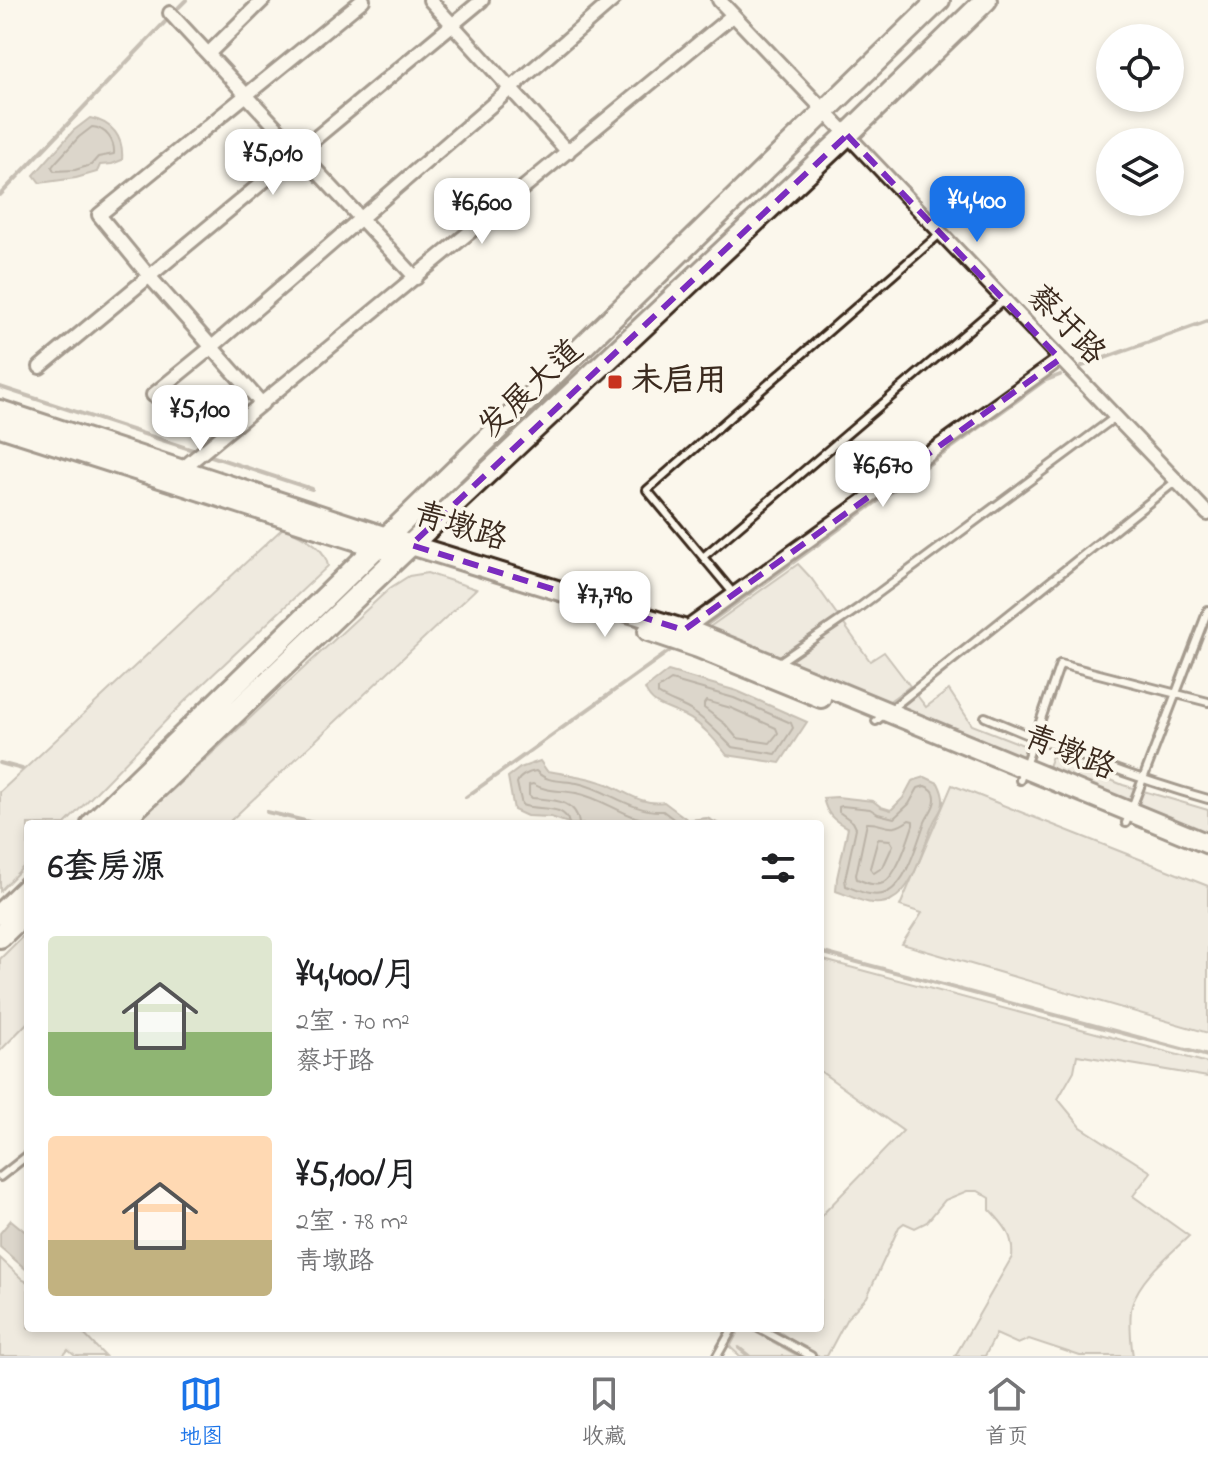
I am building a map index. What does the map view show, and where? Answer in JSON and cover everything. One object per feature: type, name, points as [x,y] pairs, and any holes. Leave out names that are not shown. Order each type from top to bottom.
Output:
[{"type":"main road","name":"发展大道","points":[[96,820],[939,0]]},
{"type":"main road","name":"发展大道","points":[[123,820],[986,0]]},
{"type":"main road","name":"青墩路","points":[[0,410],[195,458],[382,542]]},
{"type":"main road","name":"青墩路","points":[[0,427],[684,630],[776,666],[881,716]]},
{"type":"main road","name":"青墩路","points":[[406,549],[698,648],[881,716],[1128,818],[1208,857]]},
{"type":"main road","name":"青墩路","points":[[1128,818],[1208,844]]},
{"type":"main road","points":[[0,914],[24,891]]},
{"type":"main road","points":[[0,937],[24,914]]},
{"type":"street","points":[[208,54],[263,0]]},
{"type":"street","points":[[262,404],[99,215],[363,0]]},
{"type":"street","points":[[430,0],[568,152]]},
{"type":"street","points":[[40,367],[482,0]]},
{"type":"street","points":[[153,395],[613,0]]},
{"type":"street","name":"蔡圩路","points":[[719,0],[1208,514]]},
{"type":"street","points":[[170,13],[416,278]]},
{"type":"street","points":[[195,458],[733,15]]},
{"type":"street","points":[[684,630],[1060,359]]},
{"type":"lane","points":[[733,594],[647,490],[941,233]]},
{"type":"lane","points":[[703,557],[1004,300]]},
{"type":"lane","points":[[776,666],[1115,417]]},
{"type":"lane","points":[[881,716],[1177,481]]},
{"type":"lane","points":[[1128,818],[1208,610]]},
{"type":"lane","points":[[1022,774],[1060,664],[1208,702]]},
{"type":"lane","points":[[985,717],[1143,779],[1208,799]]},
{"type":"lane","points":[[0,1177],[24,1158]]},
{"type":"lane","points":[[717,1356],[731,1332]]},
{"type":"lane","points":[[766,1332],[811,1356]]},
{"type":"highlighted area","points":[[847,135],[1060,359],[684,630],[411,545]]},
{"type":"shaded area","points":[[284,527],[322,552],[328,566],[185,701],[69,820],[24,820],[24,866],[0,891],[0,792]]},
{"type":"shaded area","points":[[798,564],[870,661],[884,652],[910,686],[884,705],[704,631]]},
{"type":"shaded area","points":[[427,573],[476,589],[231,820],[140,820],[390,588],[409,576]]},
{"type":"shaded area","points":[[949,690],[972,725],[1026,746],[1021,761],[895,709],[916,694],[926,707]]},
{"type":"shaded area","points":[[1052,756],[1123,785],[1208,810],[1208,835],[1046,772]]},
{"type":"shaded area","points":[[952,785],[1208,886],[1208,1033],[902,944],[922,913],[900,906]]},
{"type":"shaded area","points":[[24,935],[24,1026],[0,1051],[0,959]]},
{"type":"shaded area","points":[[824,960],[1208,1063],[1208,1077],[1077,1055],[1074,1071],[1058,1099],[1081,1127],[1151,1172],[1133,1196],[1189,1236],[1156,1268],[1136,1295],[1131,1316],[1133,1356],[1080,1356],[1029,1339],[1018,1344],[996,1334],[985,1356],[955,1356],[1012,1257],[1007,1231],[990,1210],[990,1198],[978,1191],[967,1191],[945,1200],[927,1222],[915,1228],[904,1223],[899,1227],[867,1297],[847,1318],[827,1356],[817,1356],[779,1332],[824,1332],[824,1213],[903,1131],[824,1074]]},
{"type":"shaded area","points":[[0,1258],[24,1280],[24,1332],[82,1332],[105,1356],[75,1356],[68,1350],[63,1356],[0,1356]]},
{"type":"shaded area","points":[[738,1332],[755,1332],[798,1356],[740,1356],[730,1347]]},
{"type":"water","points":[[90,118],[105,123],[115,132],[121,144],[122,160],[100,165],[97,172],[76,178],[40,183],[34,175],[73,131]]},
{"type":"water","points":[[668,671],[737,691],[807,722],[780,763],[727,755],[697,723],[657,703],[648,695],[645,689]]},
{"type":"water","points":[[540,761],[547,771],[597,781],[640,800],[664,802],[688,820],[560,820],[527,816],[514,810],[508,777],[520,768]]},
{"type":"water","points":[[925,777],[938,783],[943,804],[906,887],[891,900],[877,903],[836,891],[848,828],[831,816],[823,798],[873,801],[891,810],[903,798],[912,781]]},
{"type":"water","points":[[11,1220],[24,1231],[24,1268],[0,1247],[0,1233]]},
{"type":"waterway","points":[[179,7],[186,0]]},
{"type":"waterway","points":[[0,195],[165,22]]},
{"type":"waterway","points":[[1082,366],[1208,321]]},
{"type":"waterway","points":[[702,628],[1044,381],[1060,375]]},
{"type":"waterway","points":[[0,387],[312,489]]},
{"type":"waterway","points":[[466,797],[675,647]]},
{"type":"waterway","points":[[0,763],[22,769]]},
{"type":"waterway","points":[[267,812],[301,820]]},
{"type":"waterway","points":[[824,953],[1208,1056]]},
{"type":"waterway","points":[[739,1348],[749,1356]]},
{"type":"place","name":"未启用","points":[[615,382]]}]
